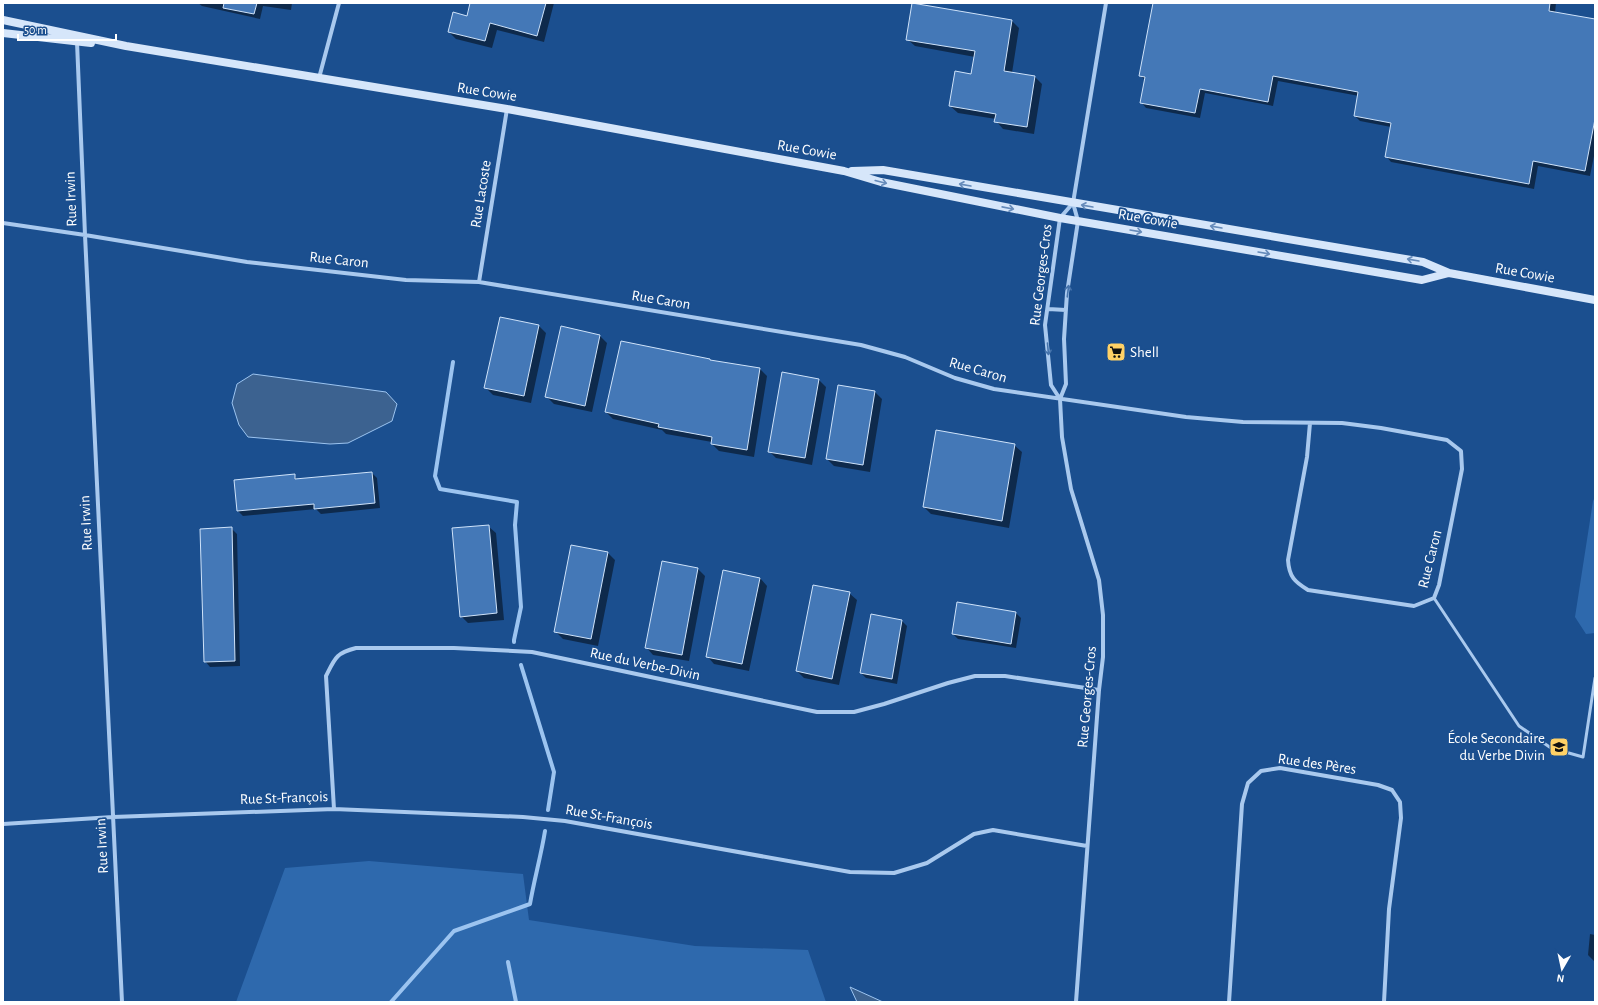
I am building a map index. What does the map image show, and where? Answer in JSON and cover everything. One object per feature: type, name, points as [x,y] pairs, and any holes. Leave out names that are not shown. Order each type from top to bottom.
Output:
[{"type":"main road","name":"Rue Cowie","points":[[3,20],[126,46],[507,109],[844,171],[881,182],[1060,218],[1422,280],[1449,274]]},
{"type":"main road","name":"Rue Cowie","points":[[3,33],[126,46]]},
{"type":"main road","name":"Rue Cowie","points":[[844,171],[883,170],[1423,262],[1449,274],[1595,300]]},
{"type":"street","points":[[319,79],[339,3]]},
{"type":"street","name":"Rue Georges-Cros","points":[[1076,1002],[1099,690],[1103,657],[1103,615],[1099,580],[1071,489],[1062,437],[1060,399],[1066,384],[1064,339],[1066,310],[1078,221],[1073,203],[1106,3]]},
{"type":"street","name":"Rue Irwin","points":[[77,42],[84,235],[122,1002]]},
{"type":"street","name":"Rue Lacoste","points":[[479,282],[507,109]]},
{"type":"street","name":"Rue Georges-Cros","points":[[1060,399],[1051,386],[1045,325],[1060,218],[1073,203]]},
{"type":"street","name":"Rue Caron","points":[[3,223],[247,262],[406,280],[479,282],[861,345],[905,357],[955,378],[994,389],[1060,399],[1186,417],[1243,422],[1342,423],[1381,428],[1447,440],[1461,451],[1462,469],[1439,585],[1434,598],[1414,606],[1308,590],[1295,582],[1288,569],[1288,560],[1307,457],[1310,423]]},
{"type":"street","points":[[1048,309],[1066,310]]},
{"type":"street","name":"Rue du Verbe-Divin","points":[[334,808],[326,676],[333,660],[342,652],[356,648],[454,648],[532,652],[817,712],[854,712],[884,704],[948,682],[975,676],[1005,676],[1099,690]]},
{"type":"street","name":"Rue des Pères","points":[[1229,1002],[1242,804],[1248,783],[1261,771],[1280,768],[1378,785],[1392,790],[1400,802],[1401,818],[1389,909],[1384,1002]]},
{"type":"street","name":"Rue St-François","points":[[3,824],[113,817],[334,808],[523,817],[565,821],[850,872],[894,873],[927,863],[974,834],[993,830],[1087,846]]},
{"type":"lane","points":[[1434,598],[1519,726],[1551,748],[1583,757],[1595,678]]},
{"type":"shaded area","points":[[253,374],[386,392],[397,404],[392,421],[348,443],[330,444],[248,437],[239,425],[232,403],[237,384]]},
{"type":"shaded area","points":[[1595,497],[1595,633],[1586,634],[1575,617],[1593,501]]},
{"type":"shaded area","points":[[369,861],[523,874],[529,920],[695,946],[808,950],[826,1002],[236,1002],[285,868]]},
{"type":"shaded area","points":[[850,987],[883,1002],[857,1002]]},
{"type":"building","points":[[224,3],[257,3],[254,14],[223,8]]},
{"type":"building","points":[[470,3],[546,3],[537,36],[490,23],[485,41],[448,32],[453,12],[467,16]]},
{"type":"building","points":[[912,3],[1012,20],[1004,71],[1035,76],[1027,127],[994,122],[996,114],[949,106],[955,71],[971,74],[975,51],[906,40]]},
{"type":"building","points":[[1153,3],[1550,3],[1549,11],[1595,19],[1595,119],[1585,171],[1533,161],[1529,184],[1385,157],[1391,123],[1354,116],[1358,92],[1273,76],[1268,102],[1200,89],[1195,113],[1140,103],[1145,77],[1139,76]]},
{"type":"building","points":[[500,317],[539,325],[524,396],[484,388]]},
{"type":"building","points":[[561,326],[600,335],[585,406],[545,397]]},
{"type":"building","points":[[621,341],[710,360],[760,368],[747,450],[711,444],[712,437],[658,427],[659,424],[605,412]]},
{"type":"building","points":[[782,372],[819,379],[805,458],[768,452]]},
{"type":"building","points":[[838,385],[875,391],[863,465],[826,459]]},
{"type":"building","points":[[936,430],[1015,444],[1002,521],[923,507]]},
{"type":"building","points":[[372,472],[375,503],[314,509],[314,504],[237,511],[234,480],[295,474],[295,479]]},
{"type":"building","points":[[489,525],[497,613],[460,617],[452,528]]},
{"type":"building","points":[[232,527],[235,661],[204,662],[200,529]]},
{"type":"building","points":[[571,545],[608,552],[591,639],[554,632]]},
{"type":"building","points":[[662,561],[698,568],[682,655],[645,648]]},
{"type":"building","points":[[723,570],[760,578],[742,664],[706,657]]},
{"type":"building","points":[[813,585],[850,592],[832,679],[796,671]]},
{"type":"building","points":[[957,602],[1016,612],[1011,644],[952,634]]},
{"type":"building","points":[[871,614],[902,620],[892,679],[860,673]]},
{"type":"waterway","points":[[453,362],[435,476],[440,489],[517,502],[515,525],[521,607],[514,642]]},
{"type":"waterway","points":[[521,665],[554,772],[548,810]]},
{"type":"waterway","points":[[391,1002],[454,931],[530,904],[545,831]]},
{"type":"waterway","points":[[508,962],[516,1002]]},
{"type":"place","name":"Shell","points":[[1116,352]]},
{"type":"place","name":"École Secondaire du Verbe Divin","points":[[1559,747]]}]
